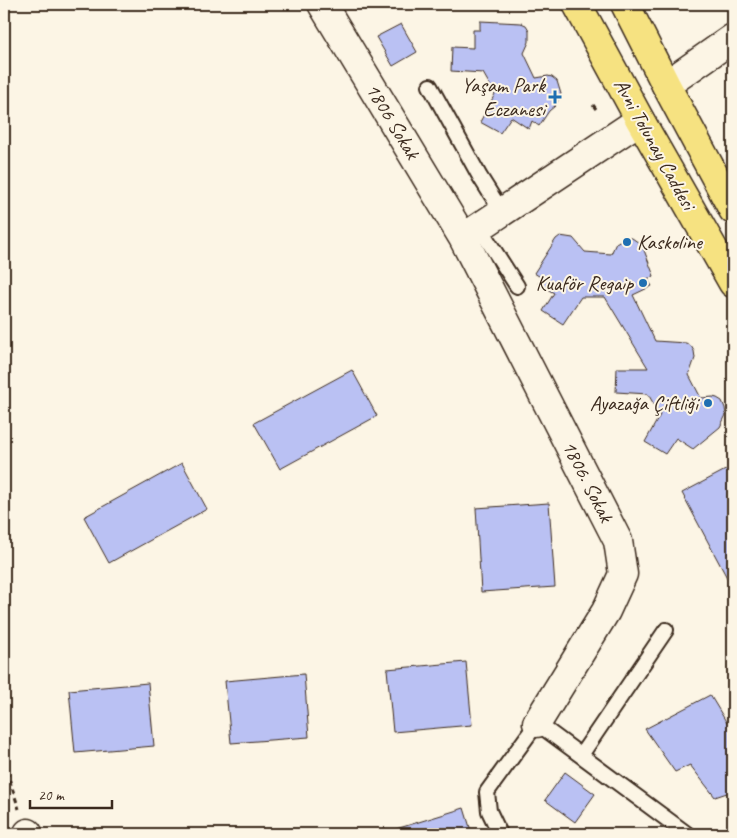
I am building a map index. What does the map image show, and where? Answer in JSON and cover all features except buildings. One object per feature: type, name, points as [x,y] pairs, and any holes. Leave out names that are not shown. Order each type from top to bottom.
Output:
[{"type":"main road","name":"Avni Tolunay Caddesi","points":[[577,4],[733,284]]},
{"type":"main road","name":"Avni Tolunay Caddesi","points":[[625,4],[733,210]]},
{"type":"street","name":"1806 Sokak","points":[[322,4],[471,233]]},
{"type":"street","points":[[666,85],[733,38]]},
{"type":"street","points":[[471,233],[640,120]]},
{"type":"street","name":"1806. Sokak","points":[[471,233],[614,532],[618,541],[623,574],[606,610],[537,723]]},
{"type":"lane","points":[[430,86],[480,177],[502,212]]},
{"type":"lane","points":[[471,233],[517,286]]},
{"type":"lane","points":[[581,754],[666,630]]},
{"type":"lane","points":[[500,834],[489,812],[487,792],[537,723],[687,834]]},
{"type":"path","points":[[4,763],[28,834]]},
{"type":"place","name":"Yaşam Park Eczanesi","points":[[555,97]]},
{"type":"place","name":"Kaskoline","points":[[627,242]]},
{"type":"place","name":"Kuaför Regaip","points":[[643,283]]},
{"type":"place","name":"Ayazağa Çiftliği","points":[[708,403]]}]
